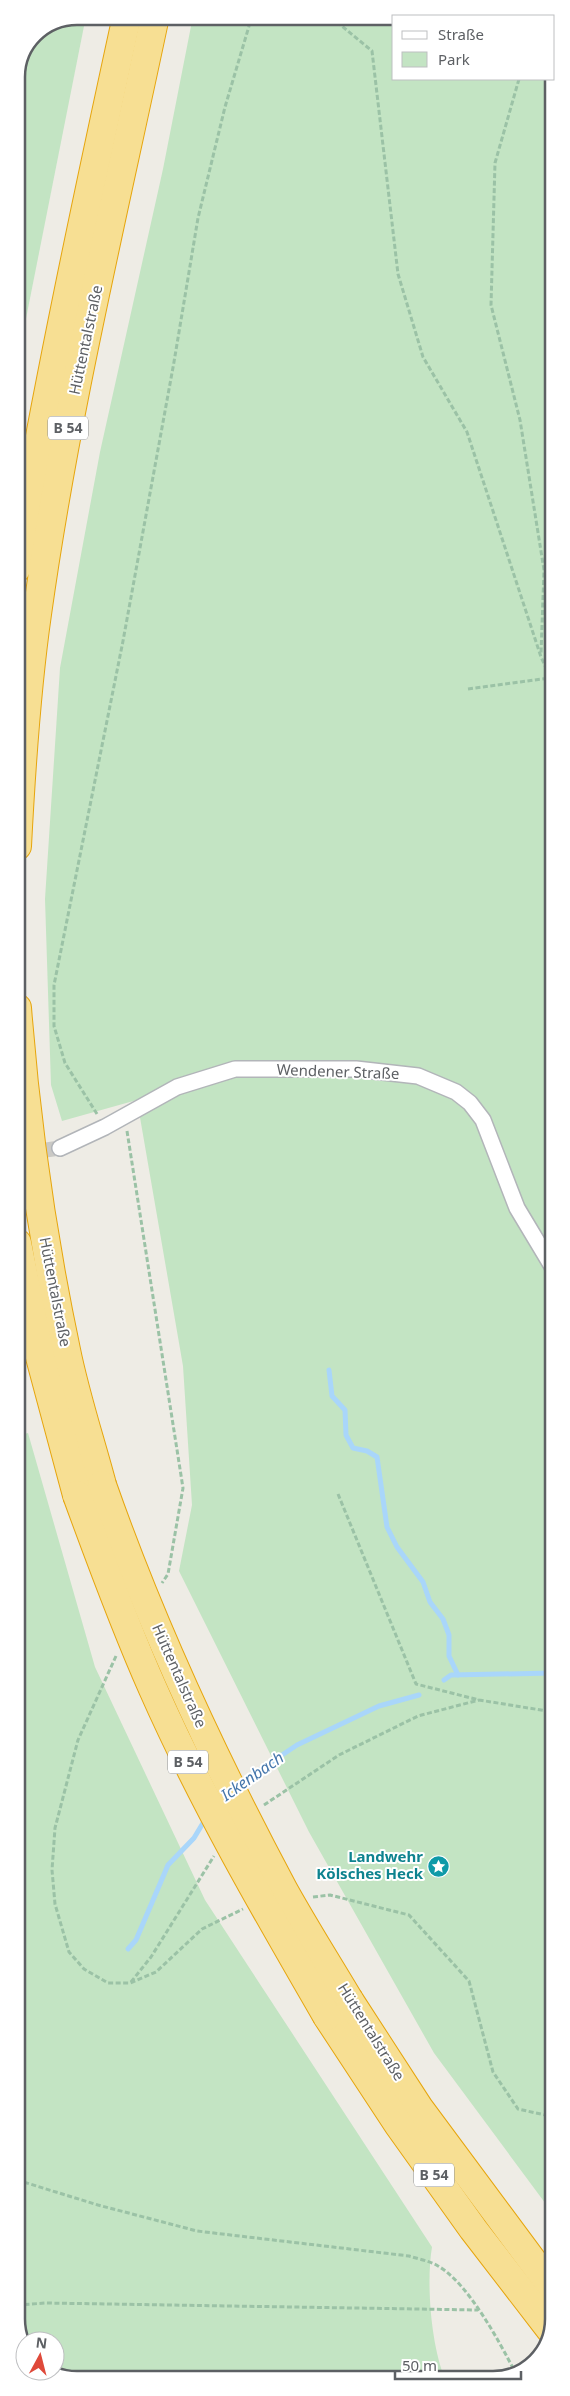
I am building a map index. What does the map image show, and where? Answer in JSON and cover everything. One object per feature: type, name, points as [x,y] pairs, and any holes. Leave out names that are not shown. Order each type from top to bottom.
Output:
[{"type":"highway","name":"Hüttentalstraße","points":[[25,517],[68,291],[125,25]]},
{"type":"highway","name":"Hüttentalstraße","points":[[25,721],[36,624],[62,455],[153,25]]},
{"type":"highway","name":"Hüttentalstraße","points":[[25,1105],[41,1224],[108,1581],[162,1707],[204,1795],[257,1895],[327,2016],[398,2124],[473,2229],[545,2322]]},
{"type":"highway","name":"Hüttentalstraße","points":[[25,1283],[40,1357],[90,1490],[132,1571],[177,1676],[217,1760],[284,1891],[349,2000],[419,2108],[545,2278]]},
{"type":"street","name":"Wendener Straße","points":[[60,1148],[105,1127],[177,1087],[235,1069],[356,1069],[418,1076],[456,1092],[470,1102],[484,1120],[518,1208],[545,1254]]},
{"type":"path","points":[[105,1127],[66,1063],[54,1026],[54,985],[127,622],[198,218],[225,107],[249,25]]},
{"type":"path","points":[[342,25],[372,51],[398,274],[424,357],[467,432],[545,669]]},
{"type":"path","points":[[519,80],[496,164],[492,305],[520,420],[544,570],[540,657]]},
{"type":"path","points":[[468,689],[545,679]]},
{"type":"path","points":[[338,1494],[416,1684],[479,1700],[545,1711]]},
{"type":"path","points":[[258,1811],[264,1804],[339,1755],[418,1716],[479,1700]]},
{"type":"path","points":[[130,1982],[151,1957],[209,1861],[216,1854]]},
{"type":"path","points":[[25,2182],[98,2205],[197,2231],[409,2256],[438,2265],[458,2281],[501,2344],[512,2367]]},
{"type":"path","points":[[25,2305],[56,2303],[478,2310]]},
{"type":"green space","points":[[84,25],[25,324],[26,67],[34,48],[48,34],[67,26]]},
{"type":"green space","points":[[191,25],[392,25],[392,80],[545,80],[545,2203],[434,2053],[309,1832],[179,1571],[192,1505],[183,1366],[137,1100],[62,1121],[51,1085],[45,899],[60,668],[100,452],[163,169]]},
{"type":"green space","points":[[28,1433],[95,1667],[205,1900],[432,2247],[430,2261],[431,2313],[436,2349],[442,2371],[74,2371],[65,2369],[65,2331],[27,2331],[25,2319],[25,1434]]},
{"type":"waterway","points":[[329,1370],[332,1396],[345,1410],[346,1435],[353,1448],[367,1451],[377,1457],[387,1527],[397,1547],[423,1582],[430,1602],[443,1619],[449,1635],[449,1656],[458,1675]]},
{"type":"waterway","name":"Ickenbach","points":[[444,1680],[451,1675],[545,1673]]},
{"type":"waterway","name":"Ickenbach","points":[[237,1785],[297,1745],[379,1706],[419,1695]]},
{"type":"waterway","name":"Ickenbach","points":[[128,1949],[136,1940],[168,1865],[194,1838],[206,1818]]},
{"type":"tunnel","points":[[25,1153],[60,1148]]},
{"type":"place","name":"Landwehr Kölsches Heck","points":[[439,1866]]}]
